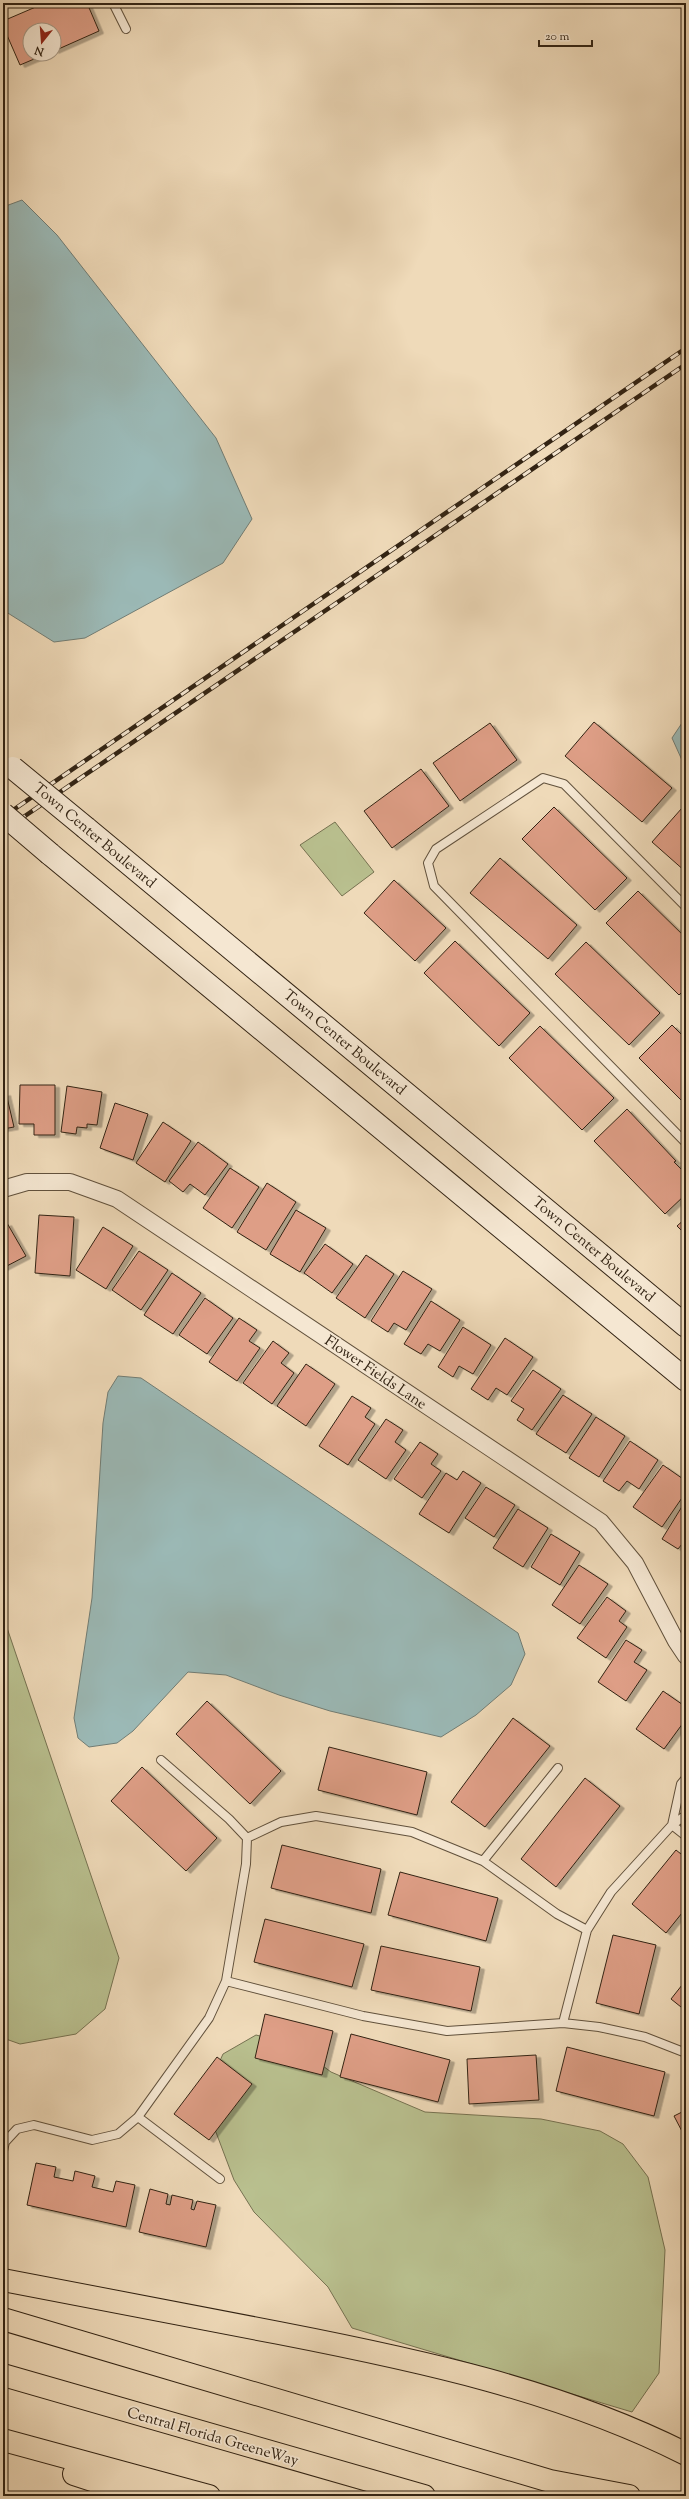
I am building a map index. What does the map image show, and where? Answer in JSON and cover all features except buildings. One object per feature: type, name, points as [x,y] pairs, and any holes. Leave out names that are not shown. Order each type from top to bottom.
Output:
[{"type":"highway","points":[[3,2280],[405,2358],[539,2394],[651,2436],[686,2454]]},
{"type":"highway","points":[[3,2320],[550,2481],[629,2496]]},
{"type":"highway","name":"Central Florida GreeneWay","points":[[3,2375],[424,2496]]},
{"type":"highway","points":[[3,2440],[209,2496]]},
{"type":"highway","points":[[3,2450],[141,2496]]},
{"type":"main road","name":"Town Center Boulevard","points":[[8,763],[686,1326]]},
{"type":"main road","points":[[3,814],[686,1380]]},
{"type":"street","name":"Flower Fields Lane","points":[[3,1189],[27,1182],[70,1182],[117,1199],[601,1522],[635,1563],[676,1641],[686,1656]]},
{"type":"lane","points":[[113,3],[126,29]]},
{"type":"lane","points":[[686,907],[564,784],[543,778],[436,849],[428,863],[434,886],[686,1143]]},
{"type":"lane","points":[[3,2151],[5,2142],[17,2129],[34,2125],[92,2140],[118,2134],[138,2117],[209,2018],[226,1982],[246,1864],[247,1838],[230,1819],[161,1760]]},
{"type":"lane","points":[[483,1861],[558,1768]]},
{"type":"lane","points":[[672,1825],[681,1784],[686,1778]]},
{"type":"lane","points":[[563,2023],[587,1930],[610,1892],[672,1825],[686,1815]]},
{"type":"lane","points":[[247,1838],[281,1822],[316,1816],[412,1832],[483,1861],[557,1914],[587,1930]]},
{"type":"lane","points":[[672,1825],[686,1836]]},
{"type":"lane","points":[[226,1982],[363,2016],[447,2031],[563,2023],[599,2028],[644,2037],[686,2053]]},
{"type":"lane","points":[[138,2117],[220,2179]]},
{"type":"green space","points":[[335,822],[374,872],[342,896],[300,845]]},
{"type":"green space","points":[[3,1616],[119,1958],[105,2009],[76,2034],[20,2044],[3,2038]]},
{"type":"green space","points":[[256,2035],[295,2045],[331,2072],[425,2112],[541,2119],[600,2131],[623,2144],[648,2177],[665,2250],[659,2373],[632,2412],[352,2328],[328,2287],[254,2212],[234,2180],[214,2127],[209,2085],[223,2054]]},
{"type":"water","points":[[22,200],[57,235],[216,438],[252,519],[223,563],[85,638],[54,642],[3,610],[3,207]]},
{"type":"water","points":[[686,717],[686,769],[672,738]]},
{"type":"water","points":[[118,1376],[141,1378],[518,1633],[525,1654],[511,1685],[476,1715],[441,1737],[330,1711],[279,1695],[226,1675],[188,1672],[133,1731],[117,1743],[89,1747],[78,1738],[74,1718],[92,1598],[103,1423],[108,1392]]},
{"type":"railway","points":[[3,817],[686,348]]},
{"type":"railway","points":[[3,831],[686,364]]}]
